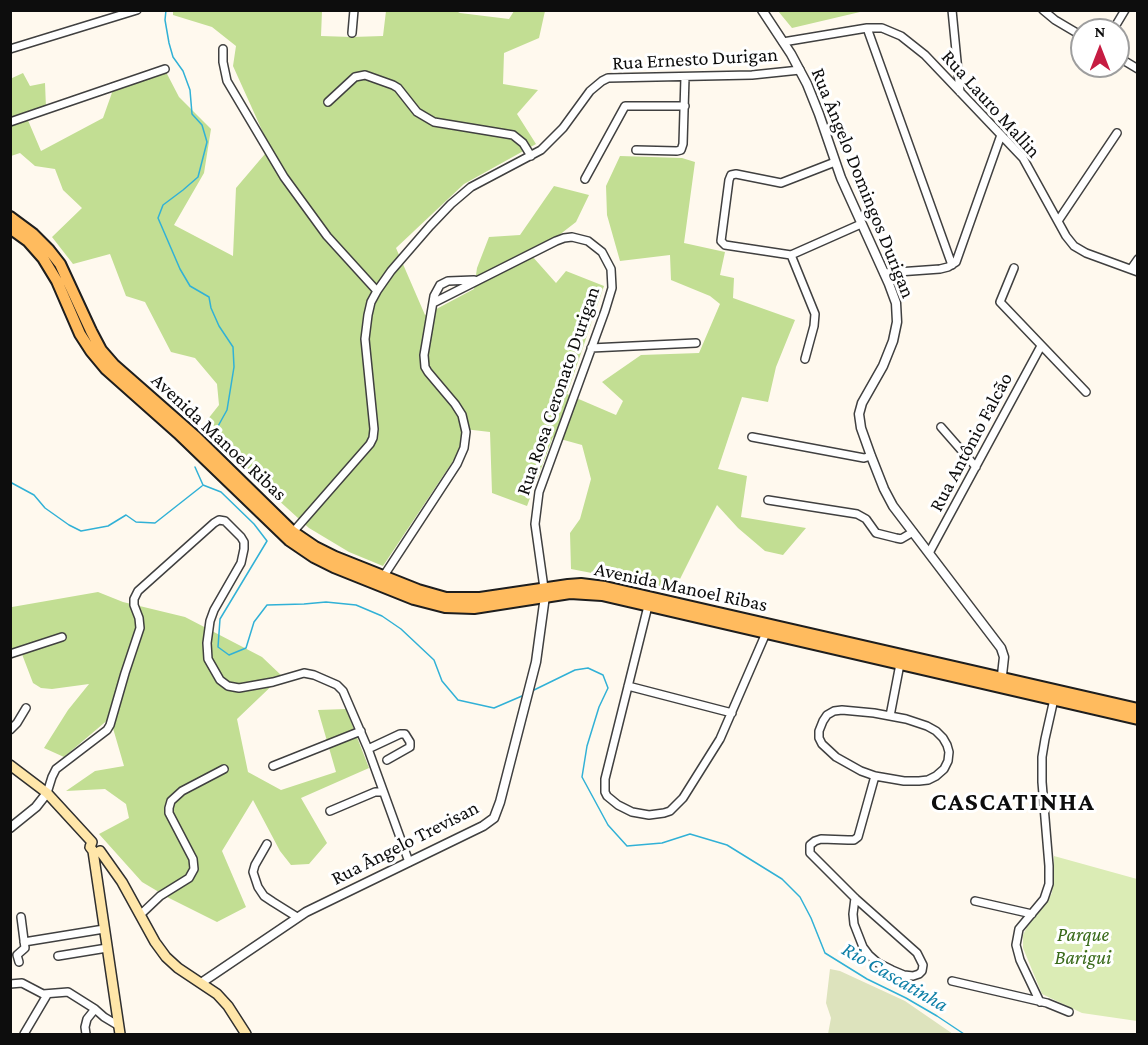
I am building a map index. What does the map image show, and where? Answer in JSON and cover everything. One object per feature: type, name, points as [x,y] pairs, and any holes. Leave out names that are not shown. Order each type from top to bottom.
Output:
[{"type":"main road","name":"Avenida Manoel Ribas","points":[[10,217],[33,234],[60,264],[101,350],[114,365],[314,557],[362,578],[414,599],[445,607],[474,608],[581,584],[605,587],[673,602],[864,656],[1137,709]]},
{"type":"main road","name":"Avenida Manoel Ribas","points":[[10,228],[28,241],[43,258],[57,281],[80,334],[106,369],[186,435]]},
{"type":"main road","name":"Avenida Manoel Ribas","points":[[291,536],[325,553],[429,594],[456,599],[544,592],[580,593],[613,598],[750,629],[784,628],[928,661],[1054,699],[1137,719]]},
{"type":"main road","points":[[362,578],[379,580],[383,577]]},
{"type":"main road","points":[[613,598],[634,598],[637,594]]},
{"type":"main road","points":[[648,606],[652,602],[673,602]]},
{"type":"main road","points":[[864,656],[887,656],[891,652]]},
{"type":"main road","points":[[900,664],[908,659],[928,661]]},
{"type":"main road","points":[[10,765],[47,793],[122,882],[155,942],[166,957],[223,1001],[246,1035]]},
{"type":"main road","points":[[95,848],[119,1030]]},
{"type":"street","points":[[10,49],[138,10]]},
{"type":"street","points":[[352,33],[354,10]]},
{"type":"street","name":"Rua Ângelo Domingos Durigan","points":[[762,10],[800,70],[819,114],[845,188],[890,284],[896,303],[896,331],[889,353],[860,409],[859,420],[871,456],[888,498],[1001,648],[1004,657],[1001,682]]},
{"type":"street","points":[[952,10],[960,92]]},
{"type":"street","points":[[1043,10],[1070,28]]},
{"type":"street","points":[[867,28],[952,265]]},
{"type":"street","name":"Rua Lauro Mallin","points":[[783,42],[867,28],[882,28],[908,40],[1026,162],[1069,241],[1080,250],[1134,271]]},
{"type":"street","points":[[223,49],[227,81],[284,177],[327,236],[377,291]]},
{"type":"street","points":[[10,122],[165,69]]},
{"type":"street","name":"Rua Ernesto Durigan","points":[[291,536],[367,449],[373,438],[374,420],[365,339],[371,302],[391,271],[451,204],[471,188],[541,150],[557,136],[590,91],[608,78],[752,75],[800,70]]},
{"type":"street","points":[[328,102],[355,77],[364,75],[398,88],[417,112],[434,122],[513,135],[523,143],[531,156]]},
{"type":"street","points":[[636,150],[681,150],[683,144],[683,77]]},
{"type":"street","points":[[585,179],[625,106],[683,106]]},
{"type":"street","points":[[1058,221],[1117,133]]},
{"type":"street","points":[[884,273],[940,269],[956,262],[1002,135]]},
{"type":"street","points":[[835,162],[782,183],[731,175],[721,243],[792,255],[861,224]]},
{"type":"street","name":"Rua Rosa Ceronato Durigan","points":[[433,303],[556,241],[572,237],[588,241],[602,252],[611,268],[609,299],[538,492],[535,524],[544,592]]},
{"type":"street","points":[[792,255],[815,314],[805,359]]},
{"type":"street","points":[[1134,271],[1137,259]]},
{"type":"street","points":[[1014,268],[1000,302],[1086,392]]},
{"type":"street","points":[[383,577],[457,464],[464,448],[466,432],[462,415],[425,367],[424,355],[437,290],[443,282],[481,279]]},
{"type":"street","points":[[591,348],[696,343]]},
{"type":"street","name":"Rua Antônio Falcão","points":[[929,553],[1041,346]]},
{"type":"street","points":[[941,427],[976,467]]},
{"type":"street","points":[[752,437],[864,458],[871,456]]},
{"type":"street","points":[[768,500],[857,514],[866,519],[876,533],[896,538],[913,532]]},
{"type":"street","points":[[10,828],[36,807],[47,793],[56,769],[110,725],[140,628],[134,605],[138,591],[219,520],[225,521],[241,537],[244,549],[241,563],[210,621],[207,643],[208,659],[220,680],[228,686],[239,688],[304,673],[315,675],[337,685],[343,691],[368,749],[409,862]]},
{"type":"street","name":"Rua Ângelo Trevisan","points":[[201,983],[316,906],[483,826],[494,818],[531,682],[544,592]]},
{"type":"street","points":[[648,606],[606,772],[605,792],[611,800],[632,812],[649,815],[664,813],[670,811],[683,798],[716,745],[732,713],[764,628]]},
{"type":"street","points":[[10,654],[62,637]]},
{"type":"street","points":[[890,716],[900,664]]},
{"type":"street","points":[[628,686],[732,713]]},
{"type":"street","points":[[1041,1002],[1020,960],[1016,945],[1019,929],[1044,899],[1049,884],[1042,757],[1054,699]]},
{"type":"street","points":[[10,730],[26,708]]},
{"type":"street","points":[[834,711],[890,716],[918,723],[936,731],[943,738],[949,752],[944,769],[936,776],[919,782],[875,776],[836,757],[819,738],[823,721],[834,711]]},
{"type":"street","points":[[273,766],[361,731]]},
{"type":"street","points":[[368,749],[400,734],[405,734],[410,747],[387,760]]},
{"type":"street","points":[[140,915],[160,896],[189,878],[194,869],[193,859],[170,813],[171,801],[182,791],[224,769]]},
{"type":"street","points":[[855,898],[852,914],[862,947],[878,963],[892,970],[904,975],[919,974],[923,965],[917,953],[813,858],[809,849],[810,845],[821,838],[854,840],[858,837],[875,776]]},
{"type":"street","points":[[330,811],[375,792],[383,792]]},
{"type":"street","points":[[267,844],[255,865],[254,872],[258,887],[264,896],[297,917]]},
{"type":"street","points":[[975,901],[1032,914]]},
{"type":"street","points":[[19,962],[17,955],[26,948],[21,917]]},
{"type":"street","points":[[24,942],[104,929]]},
{"type":"street","points":[[58,956],[107,948]]},
{"type":"street","points":[[952,981],[1041,1002],[1069,1012]]},
{"type":"street","points":[[10,984],[22,983],[47,995],[68,992],[95,1009],[119,1030]]},
{"type":"street","points":[[24,1035],[47,995]]},
{"type":"street","points":[[86,1035],[87,1019],[95,1009]]},
{"type":"green space","points":[[173,11],[322,11],[321,36],[352,37],[383,36],[386,11],[456,11],[509,19],[514,11],[545,11],[539,38],[504,53],[503,84],[538,90],[517,114],[536,144],[464,184],[396,248],[425,315],[474,289],[477,268],[489,237],[520,235],[554,186],[589,195],[576,222],[532,256],[556,283],[566,271],[604,286],[567,394],[616,415],[623,401],[602,382],[641,355],[699,353],[720,304],[710,296],[671,280],[670,255],[620,261],[607,215],[606,186],[620,156],[682,158],[695,162],[684,243],[725,252],[720,275],[734,278],[733,298],[795,320],[776,367],[768,402],[742,397],[718,469],[747,476],[741,517],[806,528],[783,555],[765,551],[738,528],[717,505],[675,589],[571,569],[570,533],[580,519],[591,479],[582,445],[553,437],[527,506],[492,493],[490,432],[464,429],[459,452],[383,566],[349,552],[309,528],[200,429],[219,405],[217,384],[195,358],[171,352],[145,302],[126,296],[110,254],[73,264],[52,237],[82,208],[63,190],[55,169],[35,166],[20,153],[11,156],[10,123],[27,118],[41,151],[103,118],[114,87],[165,70],[179,97],[211,129],[204,173],[174,225],[233,256],[236,188],[270,148],[233,66],[236,46],[212,27],[173,15]]},
{"type":"green space","points":[[778,11],[860,11],[792,28]]},
{"type":"green space","points":[[23,73],[30,86],[45,83],[46,108],[11,120],[10,79]]},
{"type":"green space","points":[[98,592],[123,602],[185,617],[262,657],[282,676],[237,719],[248,772],[281,790],[336,772],[318,710],[346,709],[369,768],[301,798],[327,843],[309,864],[291,865],[280,851],[253,800],[222,851],[246,907],[217,922],[142,882],[99,834],[129,818],[126,804],[105,789],[66,791],[95,771],[124,766],[110,718],[64,757],[44,748],[68,710],[89,684],[52,689],[41,688],[33,683],[20,649],[11,651],[10,603],[12,607]]},
{"type":"green space","name":"Parque Barigui","points":[[1054,856],[1137,879],[1137,1021],[1082,1013],[1042,994],[1023,948],[1023,935],[1052,893]]},
{"type":"green space","points":[[830,969],[840,971],[905,1001],[953,1034],[828,1034],[831,1018],[826,1003]]},
{"type":"waterway","name":"Rio Cascatinha","points":[[166,10],[165,20],[173,57],[183,71],[190,90],[192,114],[202,125],[207,142],[198,177],[163,205],[158,218],[180,269],[190,286],[209,297],[219,326],[233,347],[234,367],[227,410],[212,437]]},
{"type":"waterway","name":"Rio Cascatinha","points":[[195,467],[203,485],[221,492],[254,524],[267,541],[220,619],[218,647],[229,655],[246,648],[254,622],[267,605],[326,602],[356,605],[382,616],[401,629],[434,660],[442,681],[458,700],[494,708],[522,696]]},
{"type":"waterway","points":[[10,482],[34,495],[45,508],[81,531],[108,526],[126,515],[136,522],[155,523],[202,486]]},
{"type":"waterway","name":"Rio Cascatinha","points":[[534,690],[575,670],[588,668],[603,675],[608,688],[599,707],[587,746],[582,777],[608,825],[627,846],[662,843],[690,834],[727,845],[782,879],[800,897],[825,953],[867,979],[937,1016],[964,1034]]},
{"type":"district","name":"CASCATINHA","points":[[1013,802]]}]
